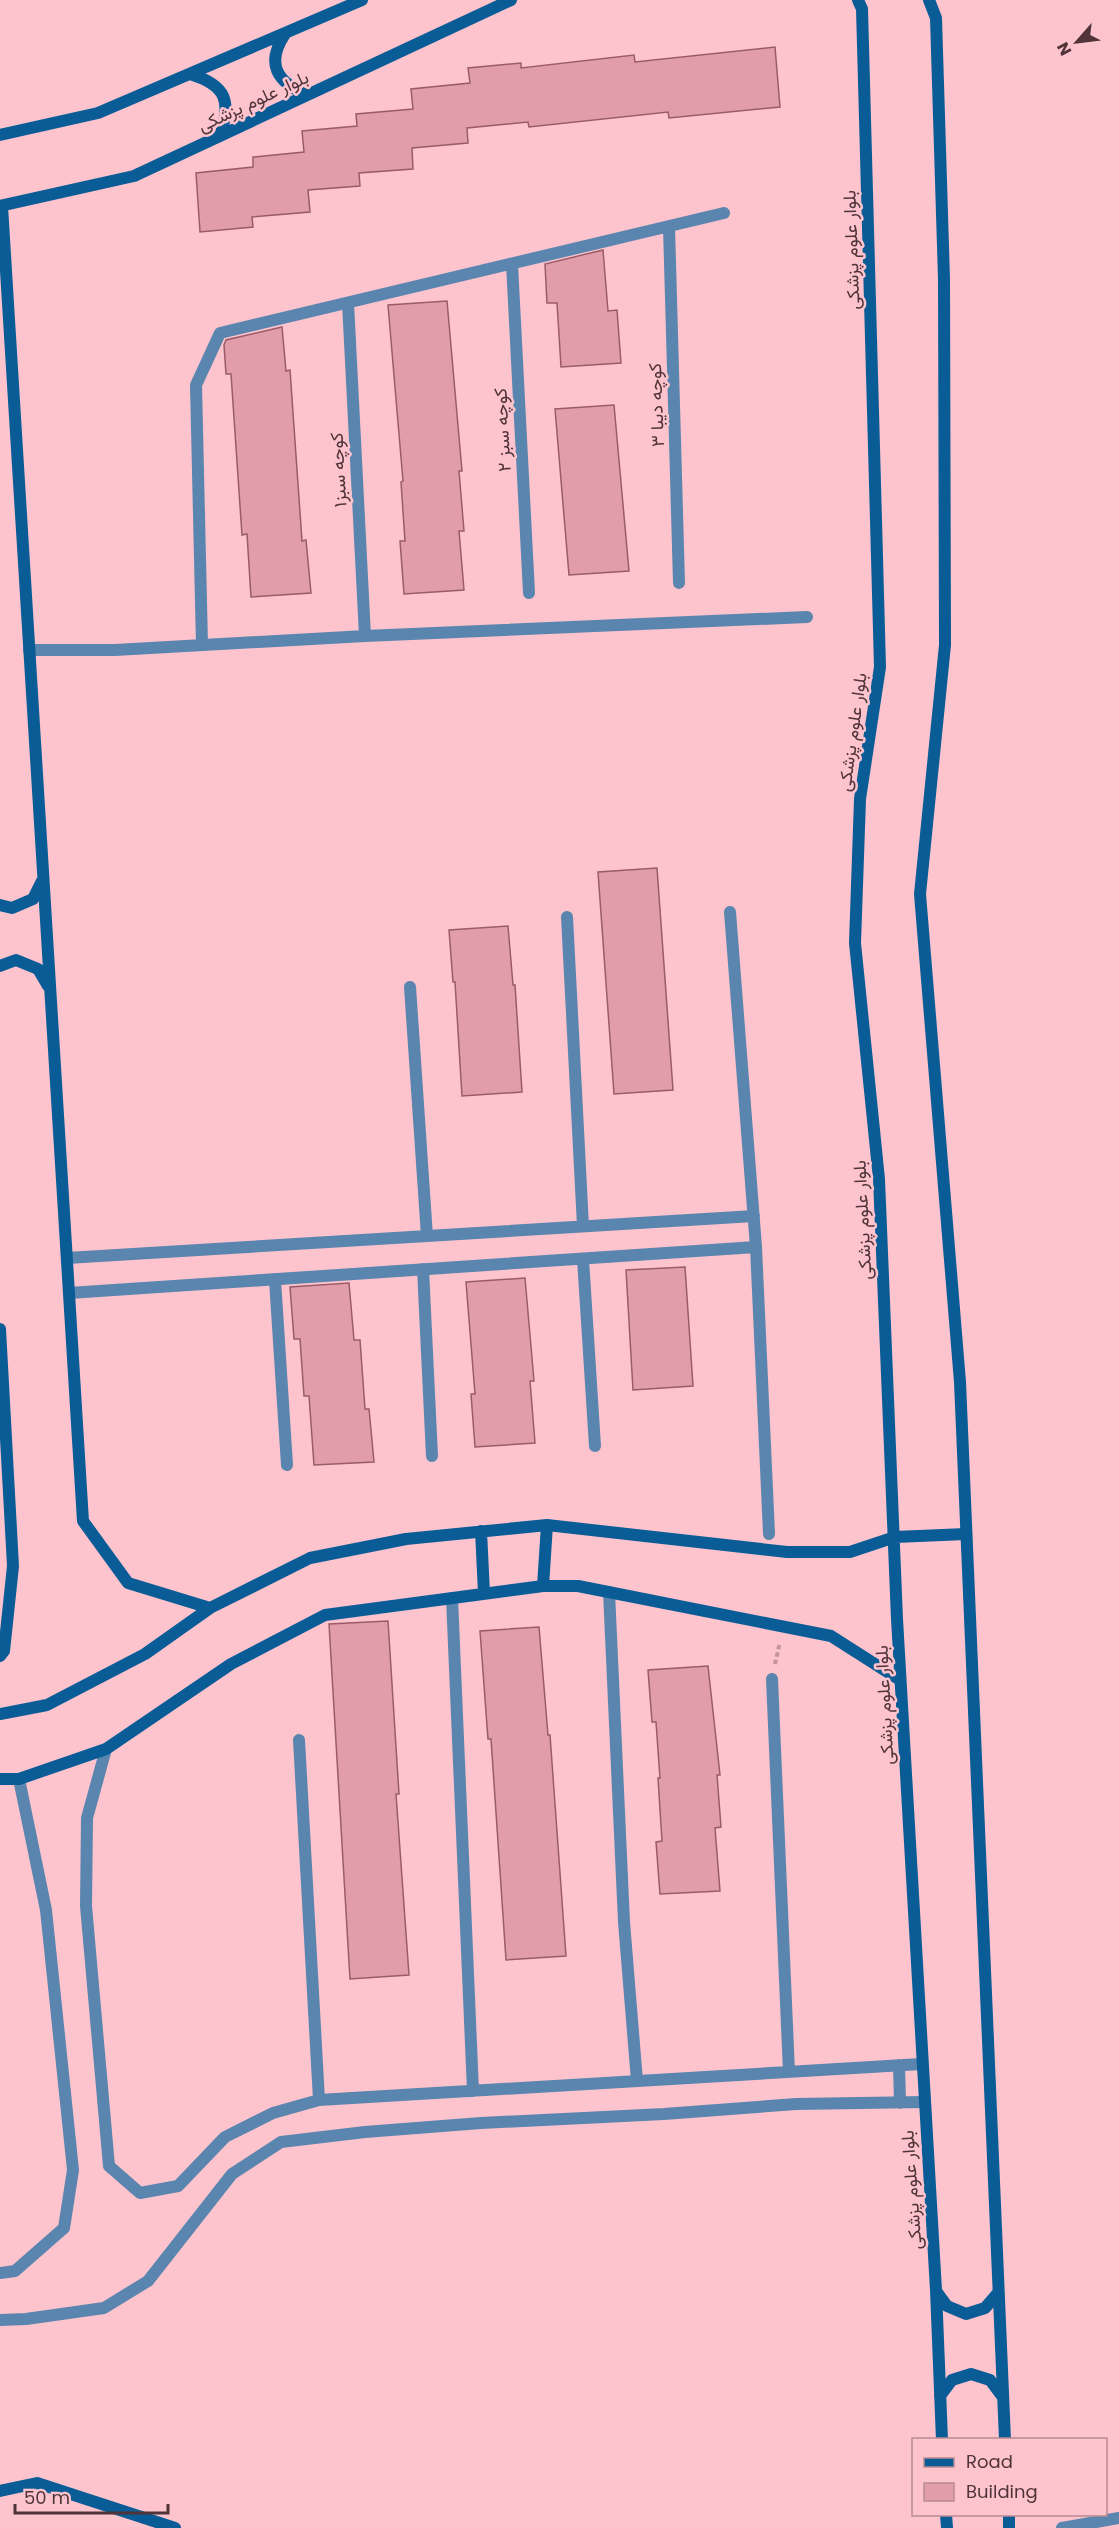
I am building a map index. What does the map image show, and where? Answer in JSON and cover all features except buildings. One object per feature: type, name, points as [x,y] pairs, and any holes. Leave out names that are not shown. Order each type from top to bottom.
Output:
[{"type":"street","points":[[0,135],[98,113],[362,0]]},
{"type":"street","name":"بلوار علوم پزشکی","points":[[1,206],[134,176],[511,0]]},
{"type":"street","name":"بلوار علوم پزشکی","points":[[858,0],[862,9],[880,667],[860,799],[855,943],[879,1179],[900,1680],[936,2290],[942,2438]]},
{"type":"street","points":[[929,0],[936,18],[944,279],[945,645],[920,894],[960,1382],[1005,2438]]},
{"type":"street","points":[[285,34],[278,46],[275,58],[277,70],[281,80],[290,88],[307,95]]},
{"type":"street","points":[[190,74],[206,79],[219,87],[226,101],[226,119],[220,136]]},
{"type":"street","points":[[1,206],[83,1521],[128,1583],[210,1608]]},
{"type":"street","points":[[202,645],[196,385],[220,333],[724,213]]},
{"type":"street","name":"کوچه دیبا ۳","points":[[669,227],[679,583]]},
{"type":"street","name":"کوچه سبز ۲","points":[[512,264],[529,594]]},
{"type":"street","name":"کوچه سبز۱","points":[[348,303],[365,636]]},
{"type":"street","points":[[29,650],[115,650],[365,636],[807,617]]},
{"type":"street","points":[[0,905],[12,908],[33,899],[43,878]]},
{"type":"street","points":[[730,912],[756,1247],[769,1534]]},
{"type":"street","points":[[567,917],[583,1227]]},
{"type":"street","points":[[0,966],[16,960],[38,969],[50,989]]},
{"type":"street","points":[[410,987],[427,1236]]},
{"type":"street","points":[[67,1258],[754,1216]]},
{"type":"street","points":[[69,1293],[756,1247]]},
{"type":"street","points":[[583,1259],[595,1446]]},
{"type":"street","points":[[423,1269],[432,1456]]},
{"type":"street","points":[[275,1280],[287,1465]]},
{"type":"street","points":[[0,1329],[13,1566],[4,1651],[0,1656]]},
{"type":"street","points":[[543,1586],[547,1525]]},
{"type":"street","points":[[0,1714],[47,1705],[145,1654],[210,1608],[310,1558],[406,1539],[547,1525],[787,1552],[850,1552],[895,1537],[966,1534]]},
{"type":"street","points":[[481,1531],[484,1593]]},
{"type":"street","points":[[0,1779],[19,1779],[106,1749],[231,1664],[325,1615],[543,1586],[578,1586],[831,1636],[900,1680]]},
{"type":"street","points":[[609,1592],[624,1922],[637,2081]]},
{"type":"street","points":[[452,1598],[473,2091]]},
{"type":"street","points":[[772,1679],[789,2072]]},
{"type":"street","points":[[299,1740],[319,2100]]},
{"type":"street","points":[[106,1749],[87,1818],[86,1906],[109,2166],[140,2193],[178,2186],[225,2137],[273,2113],[319,2100],[921,2064]]},
{"type":"street","points":[[0,2273],[15,2271],[64,2228],[74,2170],[46,1910],[19,1779]]},
{"type":"street","points":[[899,2065],[900,2103]]},
{"type":"street","points":[[0,2320],[26,2319],[104,2308],[148,2281],[232,2174],[281,2142],[481,2122],[664,2115],[796,2104],[924,2102]]},
{"type":"street","points":[[936,2290],[947,2306],[966,2314],[985,2308],[998,2293]]},
{"type":"street","points":[[940,2396],[952,2380],[971,2374],[990,2380],[1002,2396]]},
{"type":"street","points":[[0,2491],[37,2483],[175,2528]]},
{"type":"street","points":[[1062,2528],[1119,2518]]},
{"type":"path","points":[[772,1679],[783,1626]]}]
